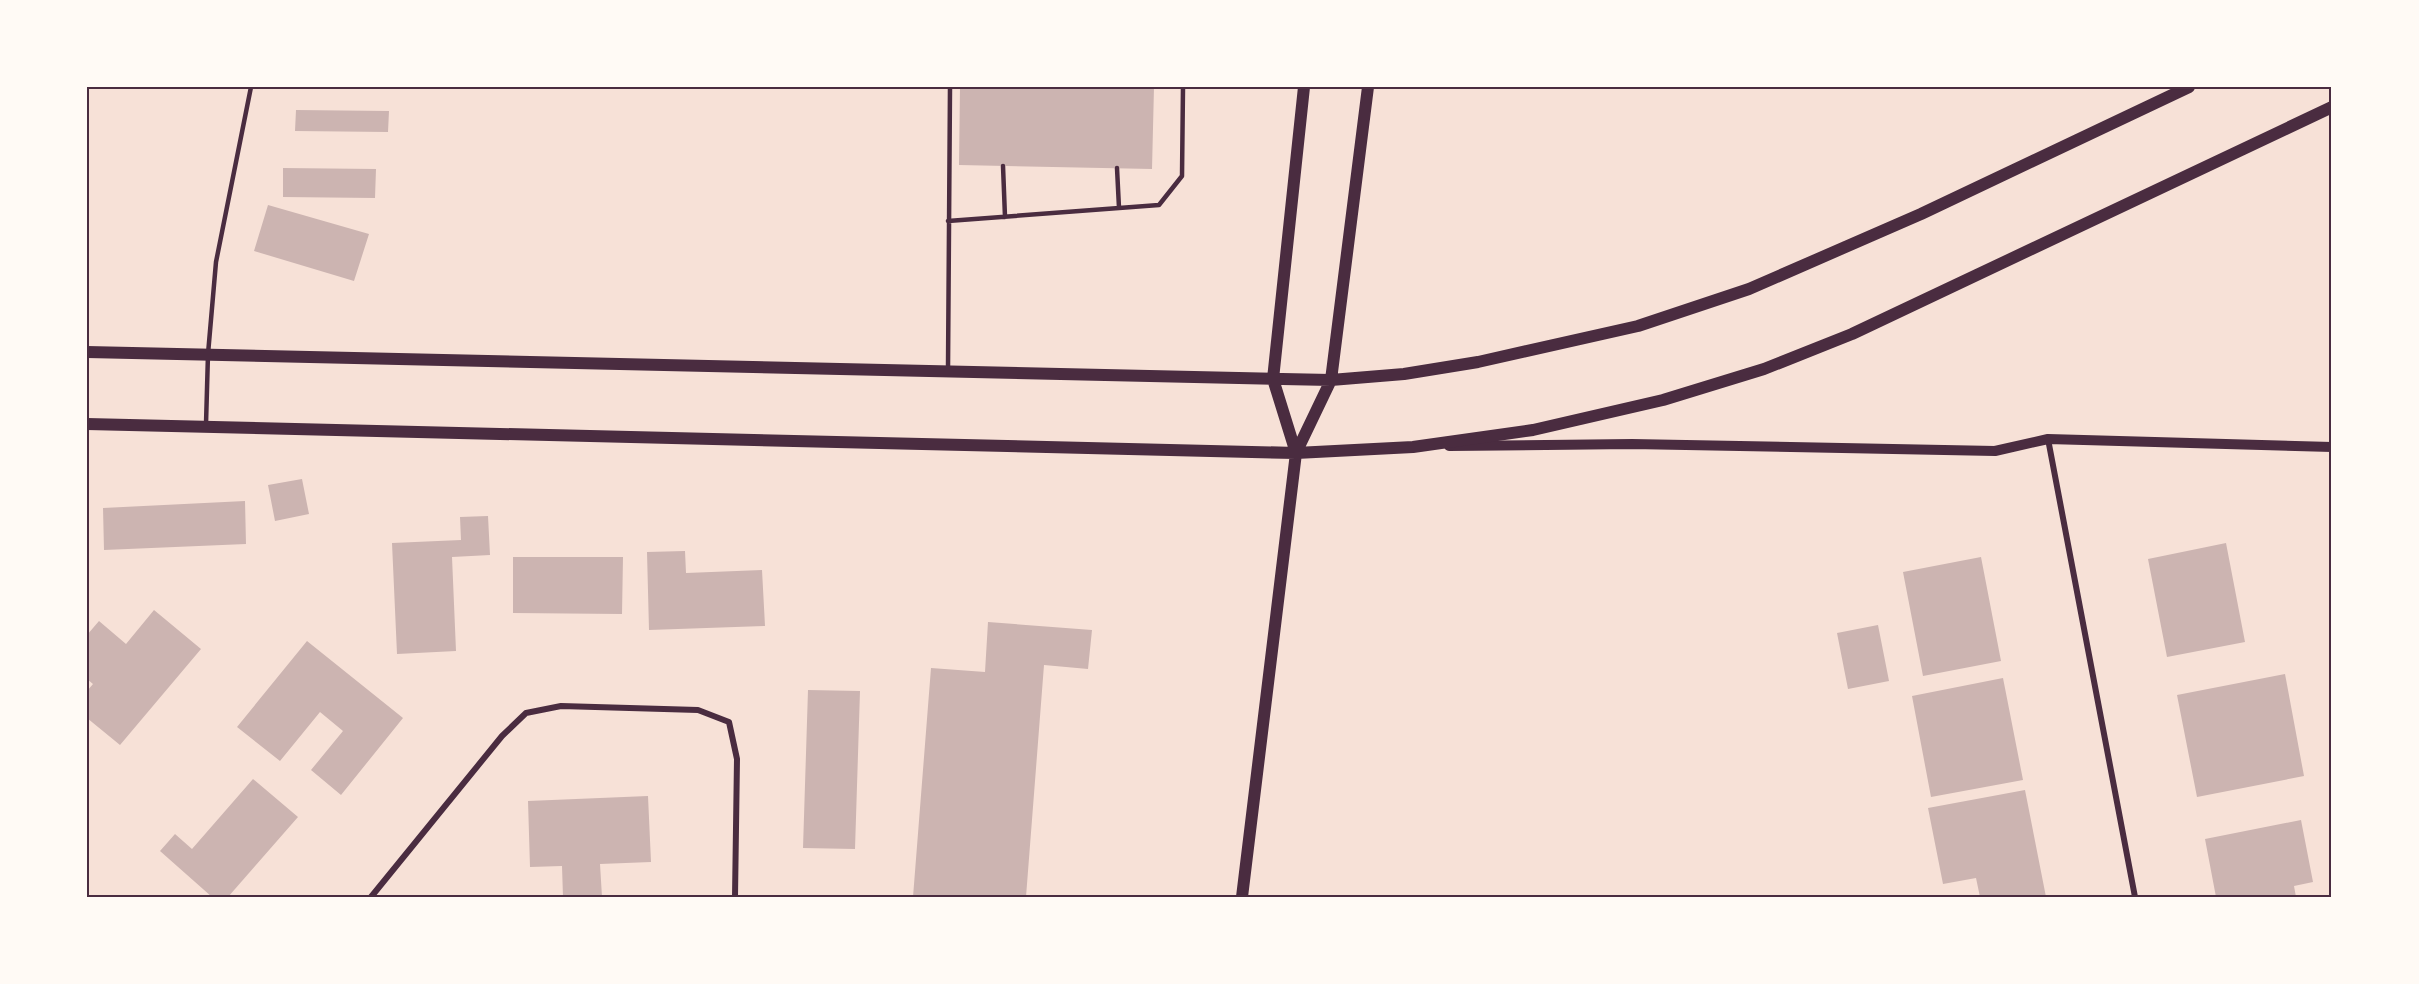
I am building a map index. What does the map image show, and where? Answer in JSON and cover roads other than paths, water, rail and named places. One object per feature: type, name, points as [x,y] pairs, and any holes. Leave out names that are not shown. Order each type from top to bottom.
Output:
[{"type":"main road","points":[[1296,453],[1273,379],[1304,87]]},
{"type":"main road","points":[[1242,897],[1296,453],[1331,380],[1368,87]]},
{"type":"main road","points":[[87,352],[1331,380],[1404,374],[1478,362],[1638,326],[1749,289],[1912,218],[2189,87]]},
{"type":"main road","points":[[87,424],[1296,453],[1413,447],[1533,430],[1663,400],[1764,369],[1852,334],[2332,107]]},
{"type":"street","points":[[1413,447],[1632,444],[1995,451],[2048,439],[2332,447]]},
{"type":"street","points":[[2048,439],[2135,897]]},
{"type":"street","points":[[371,897],[501,736],[526,713],[561,706],[698,710],[729,722],[737,759],[735,897]]},
{"type":"lane","points":[[206,427],[208,354],[216,262],[251,87]]},
{"type":"lane","points":[[948,372],[950,87]]},
{"type":"lane","points":[[948,221],[1159,205],[1182,176],[1183,87]]},
{"type":"lane","points":[[1003,166],[1005,217]]},
{"type":"lane","points":[[1118,168],[1119,208]]}]
